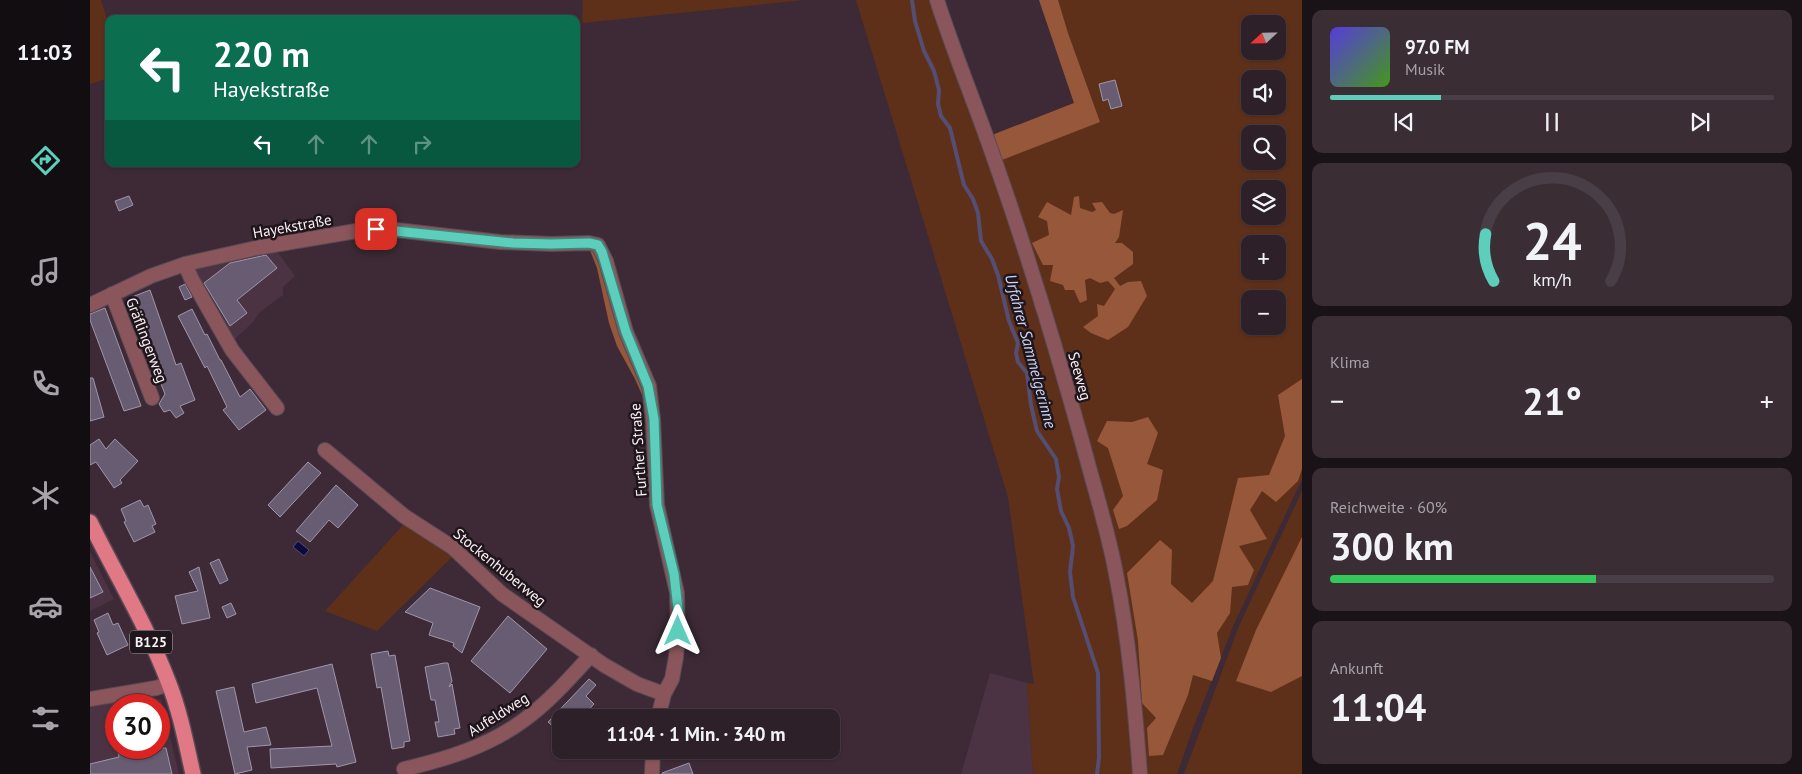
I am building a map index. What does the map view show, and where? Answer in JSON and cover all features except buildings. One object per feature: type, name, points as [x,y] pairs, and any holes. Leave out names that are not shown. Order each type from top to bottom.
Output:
[{"type":"main road","name":"B125","points":[[90,522],[156,652],[169,684],[193,774]]},
{"type":"street","name":"Seeweg","points":[[936,0],[955,57],[997,167],[1039,297],[1067,387],[1104,524],[1116,574],[1124,622],[1140,774]]},
{"type":"street","name":"Hayekstraße","points":[[90,305],[151,276],[185,264],[290,242],[376,229],[400,230],[500,242],[589,243],[598,245]]},
{"type":"street","name":"Further Straße","points":[[598,245],[606,261],[626,332],[648,386],[651,401],[657,505],[674,574],[678,609],[676,657],[672,679],[664,694],[660,709]]},
{"type":"street","points":[[185,264],[232,350],[277,408]]},
{"type":"street","name":"Gräflingerweg","points":[[112,294],[152,398]]},
{"type":"street","name":"Stockenhuberweg","points":[[325,450],[404,516],[452,547],[502,594],[637,684],[664,694]]},
{"type":"street","name":"Aufeldweg","points":[[404,769],[440,761],[465,752],[510,729],[538,709],[591,655]]},
{"type":"street","points":[[90,698],[156,688],[169,684]]},
{"type":"street","points":[[652,774],[653,759]]},
{"type":"shaded area","points":[[90,0],[101,0],[106,15],[105,79],[90,84]]},
{"type":"shaded area","points":[[583,0],[804,0],[582,23]]},
{"type":"shaded area","points":[[856,0],[931,0],[1032,293],[1068,412],[1104,545],[1114,589],[1121,635],[1134,774],[1033,774],[1027,683],[1034,684],[1008,497]]},
{"type":"shaded area","points":[[1039,0],[1302,0],[1302,479],[1234,624],[1177,774],[1144,774],[1134,647],[990,136],[1074,103]]},
{"type":"shaded area","points":[[1039,0],[1058,0],[1100,122],[1002,160],[992,135],[1074,103]]},
{"type":"shaded area","points":[[1079,196],[1080,208],[1092,212],[1096,210],[1092,203],[1102,202],[1110,213],[1114,214],[1123,210],[1119,237],[1115,243],[1122,243],[1133,252],[1133,264],[1114,278],[1120,286],[1128,282],[1141,281],[1147,296],[1128,327],[1108,340],[1091,333],[1083,327],[1098,316],[1097,304],[1104,306],[1115,289],[1108,281],[1100,283],[1090,278],[1085,280],[1087,300],[1080,303],[1074,290],[1065,290],[1063,285],[1050,281],[1053,265],[1043,265],[1032,243],[1049,235],[1047,221],[1038,217],[1047,202],[1071,215],[1074,197]]},
{"type":"shaded area","points":[[274,247],[295,276],[283,287],[283,295],[260,312],[252,323],[234,340],[214,310],[194,274],[195,265]]},
{"type":"shaded area","points":[[589,248],[595,251],[638,366],[649,411],[635,379],[617,346],[609,323],[597,268]]},
{"type":"shaded area","points":[[1302,379],[1302,469],[1298,481],[1276,502],[1262,491],[1250,510],[1267,539],[1239,546],[1254,570],[1248,585],[1232,587],[1230,613],[1217,633],[1221,658],[1212,681],[1193,675],[1188,695],[1163,755],[1149,756],[1147,728],[1156,718],[1142,703],[1138,641],[1127,573],[1160,540],[1172,550],[1171,584],[1192,603],[1213,581],[1238,478],[1269,475],[1285,436],[1278,395]]},
{"type":"shaded area","points":[[1148,417],[1158,433],[1147,464],[1163,470],[1157,500],[1127,526],[1119,529],[1113,510],[1123,496],[1108,448],[1097,441],[1107,421],[1132,422]]},
{"type":"shaded area","points":[[1302,491],[1302,774],[1184,774],[1239,626]]},
{"type":"shaded area","points":[[404,524],[453,556],[377,631],[325,611]]},
{"type":"shaded area","points":[[1302,537],[1302,676],[1271,692],[1236,681],[1256,630]]},
{"type":"shaded area","points":[[298,541],[309,550],[304,556],[293,547]]},
{"type":"shaded area","points":[[90,552],[114,599],[90,611]]},
{"type":"shaded area","points":[[990,673],[1027,683],[1033,774],[961,774]]},
{"type":"shaded area","points":[[105,701],[105,759],[170,759],[170,737],[179,774],[90,774],[90,703]]},
{"type":"waterway","name":"Urfahrer Sammelgerinne","points":[[912,0],[915,21],[924,51],[934,71],[939,90],[938,104],[941,116],[950,128],[964,185],[973,199],[978,213],[981,241],[992,259],[998,275],[1009,321],[1018,343],[1016,353],[1018,362],[1027,373],[1037,431],[1056,459],[1059,477],[1057,489],[1061,511],[1069,528],[1073,546],[1070,572],[1073,597],[1098,673],[1099,758],[1097,774]]},
{"type":"route","points":[[376,229],[513,243],[589,243],[598,245],[606,261],[626,332],[642,368],[650,393],[654,419],[657,505],[674,574],[677,593],[678,631]]}]
